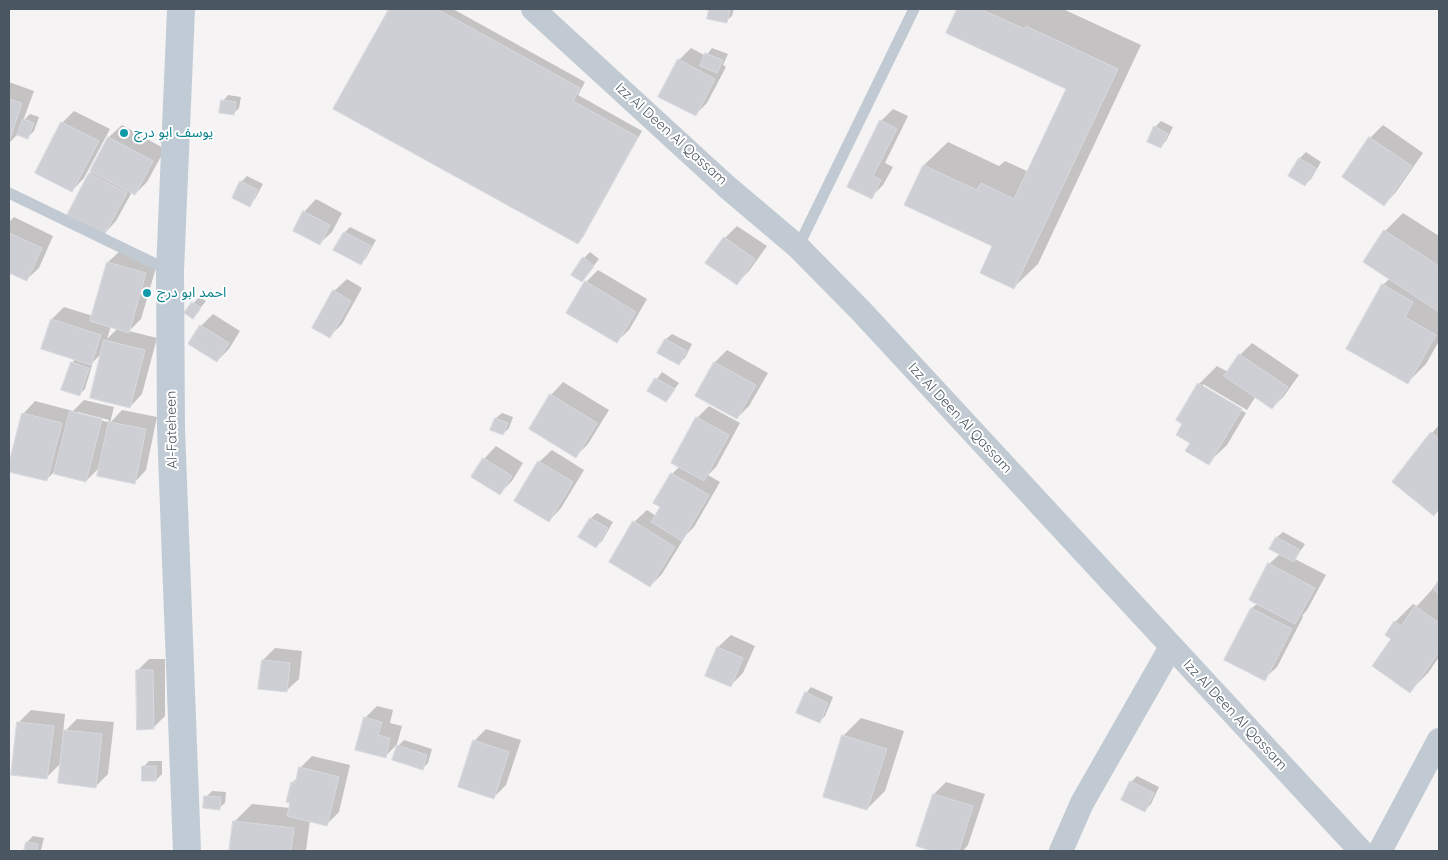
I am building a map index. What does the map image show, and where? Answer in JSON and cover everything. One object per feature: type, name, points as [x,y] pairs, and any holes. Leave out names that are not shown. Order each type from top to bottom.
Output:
[{"type":"street","name":"Al-Fateheen","points":[[181,9],[170,271],[171,428],[187,851]]},
{"type":"street","name":"Izz Al Deen Al Qassam","points":[[533,9],[726,186],[798,247],[862,312],[1361,851]]},
{"type":"street","points":[[1061,851],[1082,804],[1171,647]]},
{"type":"street","points":[[1380,851],[1439,740]]},
{"type":"lane","points":[[798,247],[914,9]]},
{"type":"lane","points":[[9,193],[170,271]]},
{"type":"building","points":[[389,9],[437,9],[580,88],[573,101],[638,137],[578,244],[333,109]]},
{"type":"building","points":[[709,9],[730,9],[727,23],[707,19]]},
{"type":"building","points":[[957,9],[980,9],[1025,29],[1026,26],[1118,69],[1014,289],[980,273],[992,246],[904,205],[923,165],[977,190],[981,183],[1014,199],[1066,89],[946,33]]},
{"type":"building","points":[[705,53],[723,60],[717,73],[700,66]]},
{"type":"building","points":[[678,59],[715,79],[696,116],[658,97]]},
{"type":"building","points":[[9,99],[22,103],[9,142]]},
{"type":"building","points":[[221,100],[236,102],[234,115],[219,113]]},
{"type":"building","points":[[23,119],[34,123],[28,139],[17,135]]},
{"type":"building","points":[[880,120],[897,129],[873,176],[881,180],[872,199],[847,187]]},
{"type":"building","points":[[61,122],[99,141],[72,192],[35,173]]},
{"type":"building","points":[[1154,126],[1168,134],[1161,148],[1147,142]]},
{"type":"building","points":[[108,137],[153,161],[135,195],[90,171]]},
{"type":"building","points":[[1369,137],[1412,166],[1384,206],[1342,177]]},
{"type":"building","points":[[1299,158],[1316,168],[1305,186],[1288,176]]},
{"type":"building","points":[[89,173],[127,193],[104,235],[67,215]]},
{"type":"building","points":[[240,181],[258,190],[250,207],[232,198]]},
{"type":"building","points":[[303,211],[330,225],[320,245],[293,231]]},
{"type":"building","points":[[1384,230],[1439,266],[1439,312],[1363,262]]},
{"type":"building","points":[[344,232],[371,246],[361,265],[333,250]]},
{"type":"building","points":[[9,233],[42,248],[27,281],[9,273]]},
{"type":"building","points":[[724,237],[755,259],[737,285],[705,263]]},
{"type":"building","points":[[583,257],[594,266],[582,282],[571,275]]},
{"type":"building","points":[[107,262],[146,273],[129,333],[90,321]]},
{"type":"building","points":[[585,281],[636,312],[617,343],[566,313]]},
{"type":"building","points":[[1382,284],[1413,302],[1405,317],[1436,335],[1408,384],[1346,349]]},
{"type":"building","points":[[333,290],[351,301],[330,338],[312,328]]},
{"type":"building","points":[[192,302],[201,308],[193,319],[184,313]]},
{"type":"building","points":[[51,319],[101,335],[91,365],[41,349]]},
{"type":"building","points":[[200,325],[229,343],[217,362],[188,344]]},
{"type":"building","points":[[665,339],[687,351],[679,365],[657,353]]},
{"type":"building","points":[[104,340],[145,350],[130,408],[90,398]]},
{"type":"building","points":[[1239,354],[1288,387],[1272,409],[1224,376]]},
{"type":"building","points":[[71,362],[89,368],[80,396],[61,390]]},
{"type":"building","points":[[714,362],[756,385],[737,419],[695,396]]},
{"type":"building","points":[[655,378],[675,389],[666,402],[647,391]]},
{"type":"building","points":[[1198,383],[1242,409],[1209,465],[1185,451],[1190,443],[1176,435],[1182,424],[1176,420]]},
{"type":"building","points":[[550,394],[597,423],[576,458],[529,429]]},
{"type":"building","points":[[70,411],[102,419],[86,482],[54,474]]},
{"type":"building","points":[[22,413],[62,423],[47,481],[9,472],[9,463]]},
{"type":"building","points":[[696,417],[729,435],[704,481],[671,463]]},
{"type":"building","points":[[495,418],[508,423],[503,435],[490,430]]},
{"type":"building","points":[[109,422],[146,429],[135,484],[97,476]]},
{"type":"building","points":[[1431,432],[1439,439],[1439,509],[1434,516],[1392,482]]},
{"type":"building","points":[[483,458],[512,476],[500,495],[471,477]]},
{"type":"building","points":[[538,461],[573,482],[549,522],[514,501]]},
{"type":"building","points":[[671,473],[709,495],[682,541],[651,522],[660,507],[653,503]]},
{"type":"building","points":[[590,518],[608,528],[596,548],[578,537]]},
{"type":"building","points":[[633,521],[675,547],[650,587],[609,562]]},
{"type":"building","points":[[1276,537],[1300,550],[1294,562],[1269,549]]},
{"type":"building","points":[[1268,563],[1315,588],[1295,624],[1249,600]]},
{"type":"building","points":[[1439,580],[1439,594],[1433,589]]},
{"type":"building","points":[[1415,606],[1439,623],[1439,652],[1410,693],[1372,666],[1391,639],[1385,635],[1394,621],[1401,626]]},
{"type":"building","points":[[1251,608],[1292,629],[1265,681],[1224,660]]},
{"type":"building","points":[[717,647],[743,658],[731,687],[705,676]]},
{"type":"building","points":[[262,660],[290,663],[287,692],[258,689]]},
{"type":"building","points":[[136,670],[153,670],[154,729],[137,730]]},
{"type":"building","points":[[805,692],[828,703],[820,723],[796,713]]},
{"type":"building","points":[[364,717],[382,722],[378,735],[390,738],[386,758],[355,750]]},
{"type":"building","points":[[17,722],[54,726],[47,779],[11,775]]},
{"type":"building","points":[[64,730],[102,734],[96,788],[58,783]]},
{"type":"building","points":[[842,735],[887,749],[867,810],[823,797]]},
{"type":"building","points":[[473,740],[509,752],[494,799],[458,787]]},
{"type":"building","points":[[397,745],[427,755],[423,770],[392,760]]},
{"type":"building","points":[[142,766],[156,766],[156,781],[142,781]]},
{"type":"building","points":[[299,767],[339,777],[327,826],[287,816],[290,803],[286,802],[291,782],[295,783]]},
{"type":"building","points":[[1130,781],[1154,793],[1145,812],[1121,800]]},
{"type":"building","points":[[933,794],[973,806],[959,851],[932,851],[916,846]]},
{"type":"building","points":[[204,796],[221,797],[220,810],[203,808]]},
{"type":"building","points":[[233,821],[294,828],[291,851],[229,851]]},
{"type":"building","points":[[26,842],[38,844],[37,851],[24,851]]},
{"type":"place","name":"يوسف ابو درج","points":[[124,133]]},
{"type":"place","name":"احمد ابو درج","points":[[147,293]]}]
